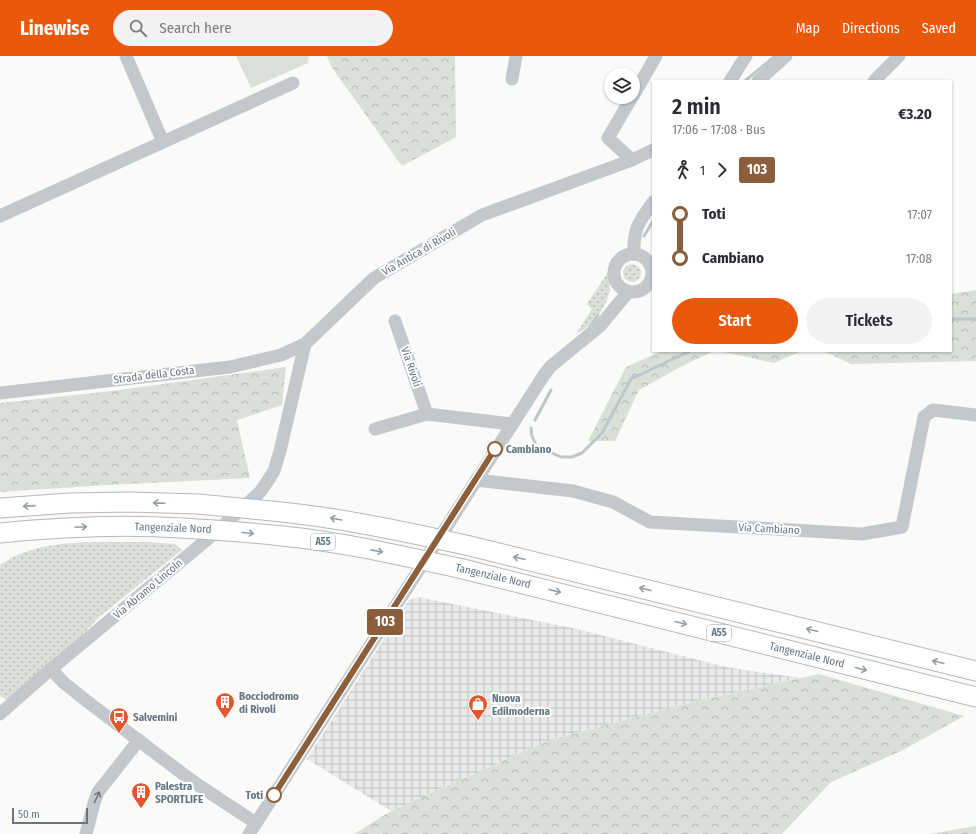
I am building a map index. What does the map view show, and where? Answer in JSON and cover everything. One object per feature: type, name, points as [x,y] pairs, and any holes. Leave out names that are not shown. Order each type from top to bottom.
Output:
[{"type":"highway","name":"A55","points":[[0,508],[70,503],[130,502],[198,504],[322,517],[412,533],[470,546],[976,671]]},
{"type":"highway","name":"Tangenziale Nord","points":[[0,532],[85,527],[162,526],[283,536],[322,542],[419,559],[463,569],[976,697]]},
{"type":"street","points":[[126,56],[163,142]]},
{"type":"street","points":[[512,79],[516,56]]},
{"type":"street","points":[[640,84],[656,56]]},
{"type":"street","points":[[731,80],[746,56]]},
{"type":"street","points":[[759,80],[786,56]]},
{"type":"street","points":[[875,80],[899,56]]},
{"type":"street","points":[[0,216],[293,83]]},
{"type":"street","points":[[628,104],[608,138],[632,160]]},
{"type":"street","name":"Via Antica di Rivoli","points":[[305,344],[374,278],[482,215],[632,160],[652,150]]},
{"type":"street","points":[[652,204],[637,226],[634,241],[652,270]]},
{"type":"street","points":[[644,258],[628,254],[622,257],[617,261],[614,267],[614,279],[622,289],[640,291],[646,288],[652,278]]},
{"type":"street","points":[[51,669],[64,683],[210,793],[253,829],[511,424],[544,375],[551,366],[590,335],[608,316],[622,289]]},
{"type":"street","name":"Via Rivoli","points":[[395,321],[427,414]]},
{"type":"street","name":"Strada della Costa","points":[[0,393],[230,367],[281,356],[305,344]]},
{"type":"street","name":"Via Abramo Lincoln","points":[[0,714],[51,669],[215,533],[260,492],[274,471],[305,344]]},
{"type":"street","name":"Via Cambiano","points":[[476,480],[574,491],[613,502],[650,522],[862,534],[902,527],[924,417],[933,410],[976,415]]},
{"type":"street","points":[[375,429],[427,414],[511,424]]},
{"type":"street","points":[[86,834],[98,792],[139,740]]},
{"type":"shaded area","name":"Nuova Edilmoderna","points":[[418,597],[577,629],[726,667],[800,678],[697,701],[550,740],[391,811],[307,759],[409,600]]},
{"type":"green space","points":[[236,56],[309,56],[308,63],[251,88]]},
{"type":"green space","points":[[327,56],[455,56],[456,137],[402,166],[331,66]]},
{"type":"green space","points":[[632,264],[638,267],[641,273],[638,279],[632,282],[626,279],[623,273],[626,267]]},
{"type":"green space","points":[[608,272],[610,288],[609,295],[603,309],[594,321],[576,334],[592,309],[587,304]]},
{"type":"green space","points":[[976,290],[976,361],[851,364],[826,352],[952,352],[952,294]]},
{"type":"green space","points":[[660,352],[712,352],[684,365],[639,390],[615,441],[588,441],[626,367]]},
{"type":"green space","points":[[724,352],[800,352],[774,363]]},
{"type":"green space","points":[[286,367],[282,405],[237,420],[250,478],[0,492],[0,403],[112,391]]},
{"type":"green space","points":[[90,542],[147,542],[175,544],[182,550],[99,617],[86,631],[7,700],[0,696],[0,565],[16,556],[34,549],[52,545]]},
{"type":"green space","points":[[819,674],[964,716],[903,750],[831,782],[782,834],[354,834],[391,811],[550,740],[697,701]]},
{"type":"green space","points":[[976,826],[976,834],[929,834]]},
{"type":"waterway","points":[[746,80],[775,56]]},
{"type":"waterway","points":[[644,236],[652,223]]},
{"type":"waterway","points":[[590,327],[598,315]]},
{"type":"waterway","points":[[952,319],[976,319]]},
{"type":"waterway","points":[[531,428],[535,443],[534,445],[561,457],[572,457],[582,453],[602,433],[631,379],[688,352]]},
{"type":"waterway","points":[[535,420],[551,390]]},
{"type":"bus line","name":"103","points":[[274,795],[495,449]]},
{"type":"place","name":"Cambiano","points":[[495,449]]},
{"type":"place","name":"Bocciodromo di Rivoli","points":[[225,719]]},
{"type":"place","name":"Nuova Edilmoderna","points":[[478,721]]},
{"type":"place","name":"Salvemini","points":[[119,734]]},
{"type":"place","name":"Toti","points":[[274,795]]},
{"type":"place","name":"Palestra SPORTLIFE","points":[[141,809]]}]
